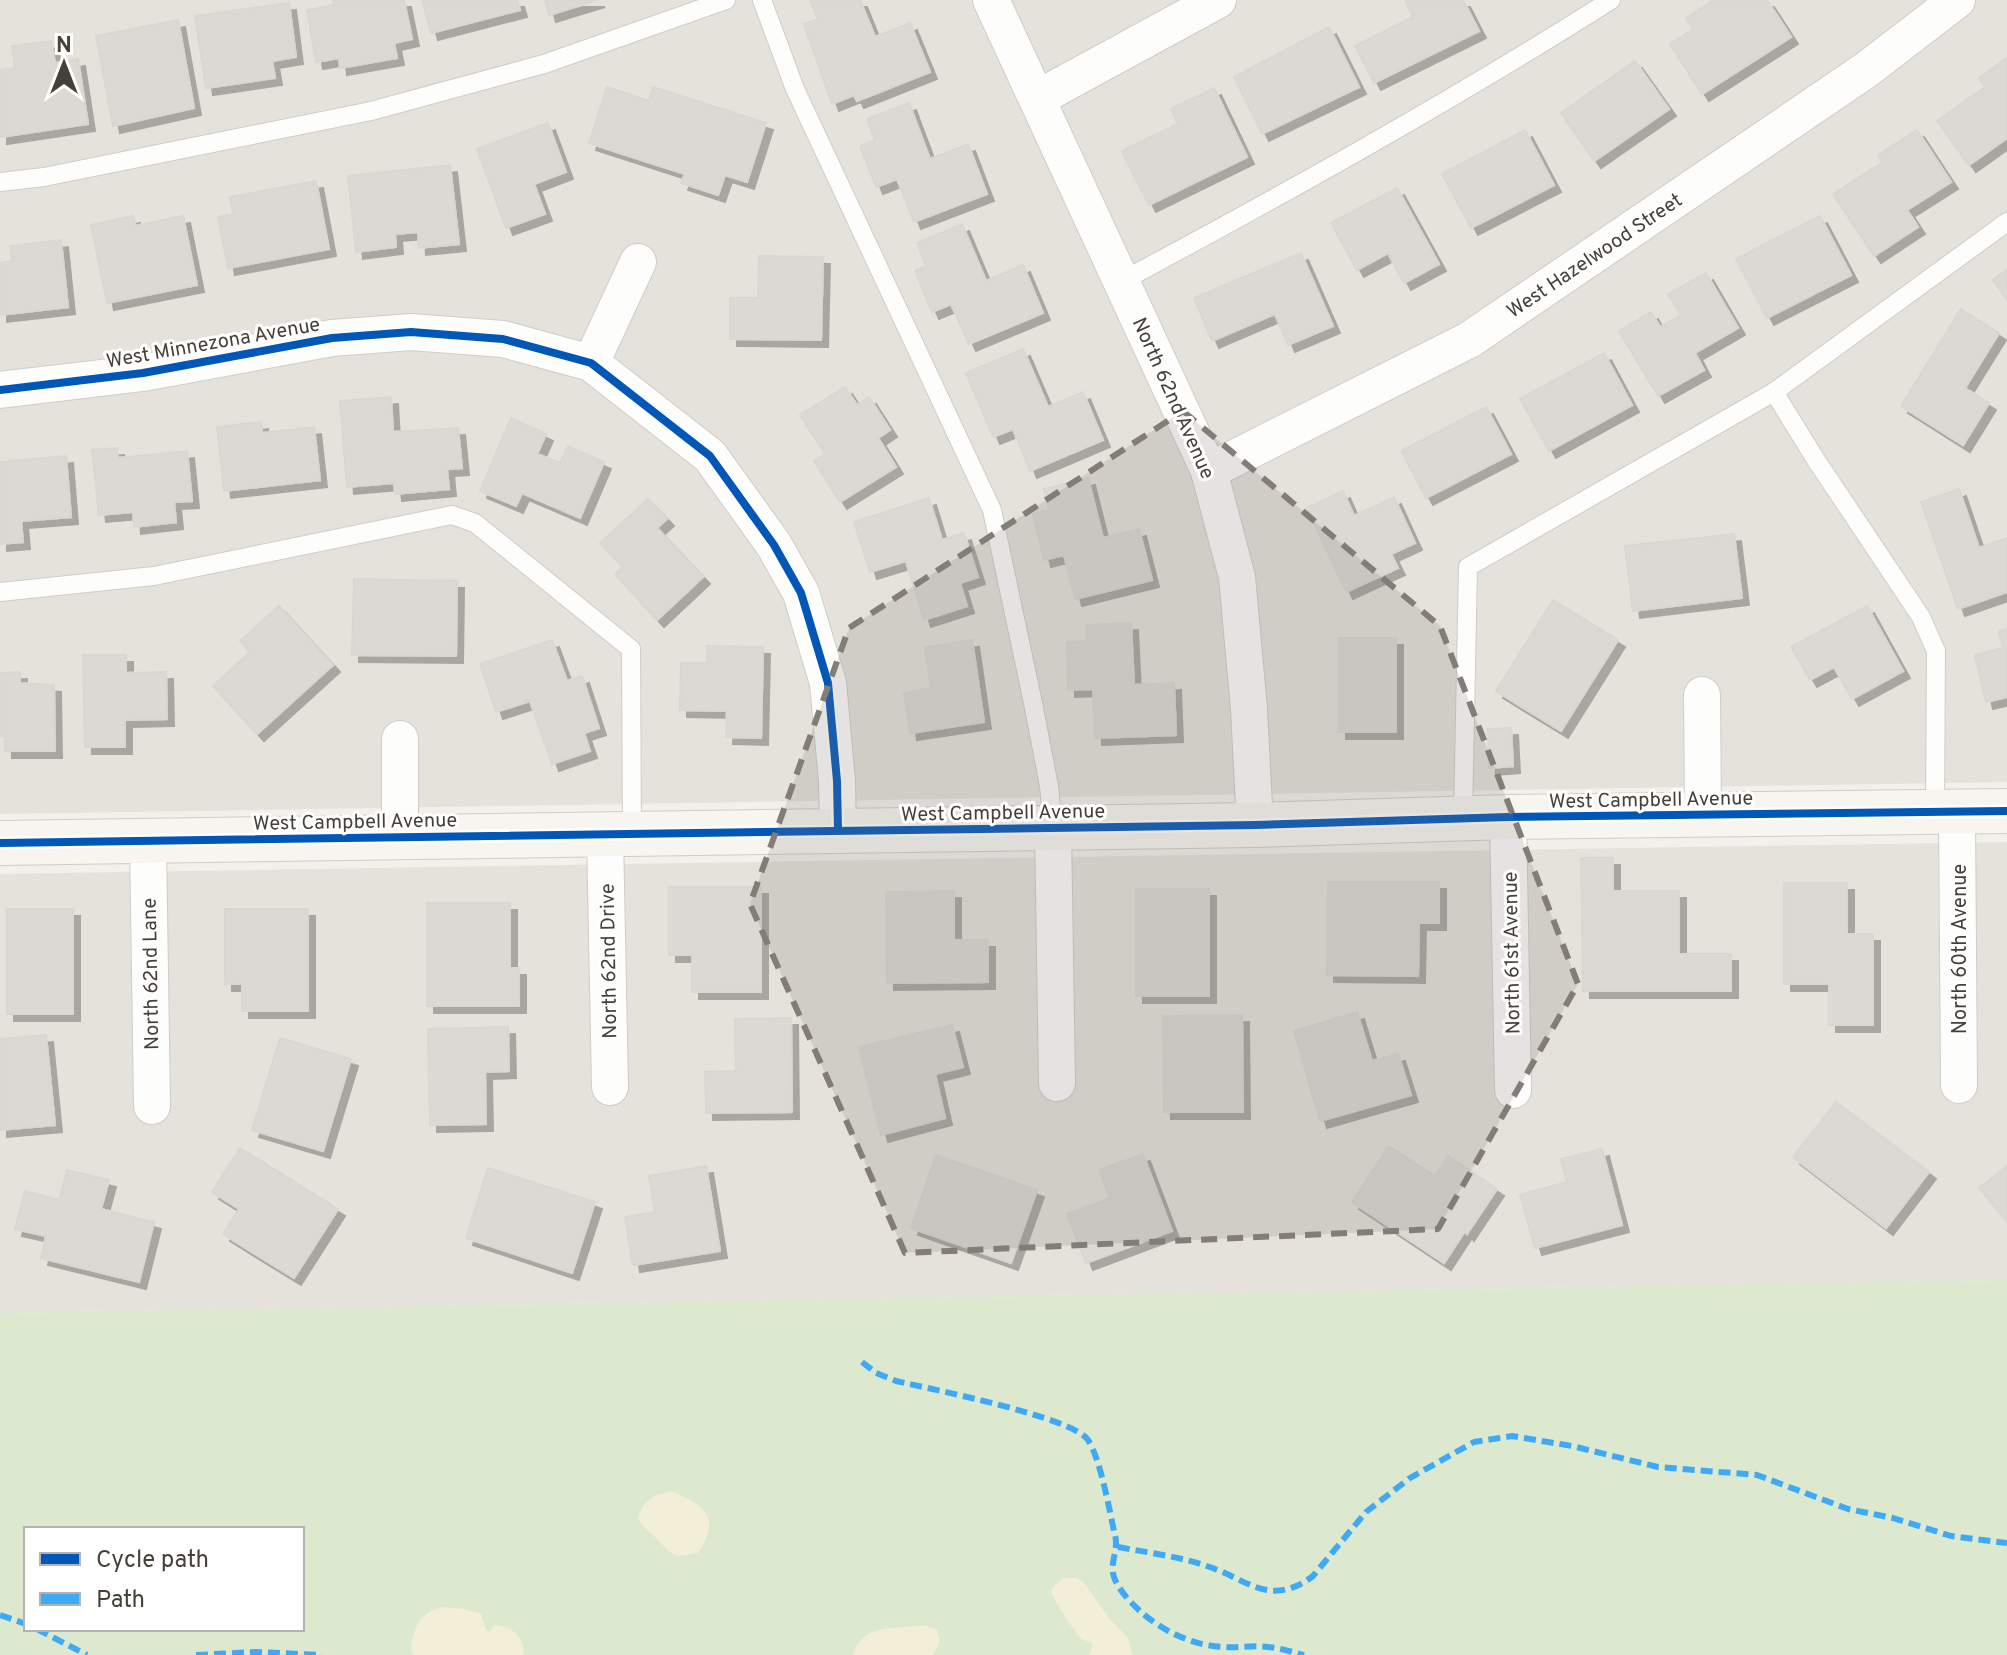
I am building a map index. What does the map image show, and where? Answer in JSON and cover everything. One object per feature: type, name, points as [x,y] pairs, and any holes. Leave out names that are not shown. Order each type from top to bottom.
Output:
[{"type":"street","name":"North 62nd Avenue","points":[[991,0],[1209,471],[1237,577],[1249,709],[1255,825]]},
{"type":"street","points":[[1038,98],[1218,0]]},
{"type":"street","name":"West Hazelwood Street","points":[[1209,471],[1469,340],[1866,70],[1957,0]]},
{"type":"street","points":[[591,363],[638,262]]},
{"type":"street","name":"West Minnezona Avenue","points":[[0,390],[143,373],[332,338],[411,332],[503,339],[591,363],[710,456],[774,545],[801,593],[828,683],[838,830]]},
{"type":"street","points":[[1702,695],[1703,815]]},
{"type":"street","points":[[400,739],[400,836]]},
{"type":"street","name":"West Campbell Avenue","points":[[0,843],[2007,811]]},
{"type":"street","name":"North 60th Avenue","points":[[1946,812],[1959,1085]]},
{"type":"street","name":"North 61st Avenue","points":[[1508,817],[1513,1090]]},
{"type":"street","points":[[1053,828],[1057,1083]]},
{"type":"street","name":"North 62nd Drive","points":[[610,1087],[618,834]]},
{"type":"street","name":"North 62nd Lane","points":[[148,841],[152,1106]]},
{"type":"lane","points":[[0,182],[44,177],[371,111],[544,64],[726,0]]},
{"type":"lane","points":[[762,0],[795,89],[992,510],[1049,786],[1053,828]]},
{"type":"lane","points":[[1122,281],[1319,175],[1505,67],[1611,0]]},
{"type":"lane","points":[[1463,818],[1468,567],[1774,392],[2007,222]]},
{"type":"lane","points":[[1774,392],[1921,617],[1936,651],[1946,812]]},
{"type":"lane","points":[[0,592],[154,576],[452,515],[475,523],[631,649],[618,834]]},
{"type":"highlighted area","points":[[1183,411],[1440,626],[1578,984],[1438,1229],[905,1253],[750,904],[849,628]]},
{"type":"shaded area","points":[[0,0],[2007,0],[2007,782],[0,814]]},
{"type":"shaded area","points":[[2007,842],[2007,1280],[0,1313],[0,874]]},
{"type":"green space","points":[[2007,1280],[2007,1655],[0,1655],[0,1313]]},
{"type":"sand","points":[[670,1491],[692,1501],[706,1513],[709,1530],[698,1553],[672,1554],[645,1529],[638,1518],[650,1499]]},
{"type":"sand","points":[[1064,1578],[1077,1578],[1085,1584],[1109,1618],[1128,1638],[1132,1655],[1089,1655],[1093,1644],[1079,1637],[1051,1592]]},
{"type":"sand","points":[[443,1607],[481,1614],[486,1630],[490,1632],[494,1625],[506,1627],[519,1637],[524,1655],[414,1655],[411,1652],[412,1644],[418,1623],[428,1613]]},
{"type":"sand","points":[[925,1625],[937,1630],[940,1641],[933,1655],[853,1655],[864,1637],[873,1632]]},
{"type":"building","points":[[333,0],[404,0],[412,39],[394,43],[397,58],[340,68],[339,58],[316,62],[307,10],[334,5]]},
{"type":"building","points":[[422,0],[517,0],[520,10],[431,33]]},
{"type":"building","points":[[545,0],[598,0],[549,15]]},
{"type":"building","points":[[810,0],[860,0],[875,37],[910,23],[930,72],[857,101],[854,95],[832,104],[804,24],[818,19]]},
{"type":"building","points":[[1405,0],[1463,0],[1479,31],[1374,83],[1355,46],[1413,17]]},
{"type":"building","points":[[1714,0],[1767,0],[1791,37],[1702,94],[1670,44],[1693,29],[1686,18]]},
{"type":"building","points":[[289,3],[296,57],[272,61],[275,78],[206,88],[195,16]]},
{"type":"building","points":[[178,20],[194,108],[113,126],[96,36]]},
{"type":"building","points":[[1329,27],[1359,87],[1262,134],[1234,77]]},
{"type":"building","points":[[51,41],[55,63],[78,59],[88,124],[0,137],[0,70],[15,68],[12,46]]},
{"type":"building","points":[[2007,58],[2007,138],[1969,165],[1937,121],[1985,87],[1979,78]]},
{"type":"building","points":[[1635,61],[1669,109],[1594,161],[1561,113]]},
{"type":"building","points":[[607,87],[649,101],[653,87],[766,123],[747,182],[725,175],[718,195],[681,183],[685,174],[589,143]]},
{"type":"building","points":[[1214,88],[1247,157],[1149,205],[1122,151],[1178,124],[1171,109]]},
{"type":"building","points":[[909,103],[930,159],[968,144],[987,194],[914,222],[897,179],[876,187],[860,146],[875,140],[867,119]]},
{"type":"building","points":[[548,123],[566,172],[534,184],[545,214],[506,228],[477,149]]},
{"type":"building","points":[[1525,130],[1554,185],[1471,228],[1442,174]]},
{"type":"building","points":[[1917,130],[1951,182],[1907,210],[1918,227],[1874,256],[1833,194],[1883,162],[1878,155]]},
{"type":"building","points":[[450,165],[459,244],[419,248],[418,232],[395,234],[396,247],[356,252],[348,176]]},
{"type":"building","points":[[316,181],[329,249],[228,268],[218,217],[233,214],[230,197]]},
{"type":"building","points":[[1397,188],[1439,264],[1404,283],[1388,253],[1357,270],[1331,223]]},
{"type":"building","points":[[133,216],[135,226],[183,216],[197,285],[107,303],[91,225]]},
{"type":"building","points":[[1820,216],[1851,275],[1767,318],[1736,259]]},
{"type":"building","points":[[962,224],[986,281],[1023,265],[1043,313],[969,344],[951,304],[932,312],[915,271],[926,266],[917,243]]},
{"type":"building","points":[[61,240],[68,307],[0,315],[0,263],[12,261],[10,246]]},
{"type":"building","points":[[1301,253],[1333,326],[1288,345],[1275,314],[1212,341],[1194,298]]},
{"type":"building","points":[[759,256],[823,257],[821,340],[730,339],[730,298],[758,298]]},
{"type":"building","points":[[2007,270],[2007,300],[1993,280]]},
{"type":"building","points":[[1706,273],[1738,328],[1695,353],[1704,370],[1658,396],[1619,331],[1651,312],[1660,327],[1681,315],[1668,294]]},
{"type":"building","points":[[1961,309],[1999,333],[1965,388],[1989,403],[1963,445],[1901,406]]},
{"type":"building","points":[[1023,349],[1048,407],[1083,392],[1103,440],[1030,471],[1013,429],[993,437],[966,373]]},
{"type":"building","points":[[1604,353],[1632,405],[1549,451],[1520,399]]},
{"type":"building","points":[[845,387],[857,405],[869,397],[890,430],[878,438],[896,467],[840,502],[814,461],[825,454],[800,415]]},
{"type":"building","points":[[391,397],[393,432],[458,428],[462,468],[447,469],[449,489],[395,494],[394,483],[347,487],[340,401]]},
{"type":"building","points":[[1486,407],[1511,454],[1426,498],[1401,451]]},
{"type":"building","points":[[511,418],[546,434],[537,454],[560,463],[568,446],[604,462],[580,518],[522,493],[516,506],[480,491]]},
{"type":"building","points":[[261,422],[262,433],[314,427],[320,480],[224,491],[217,427]]},
{"type":"building","points":[[117,448],[118,458],[187,451],[192,501],[174,502],[176,522],[134,527],[133,512],[99,515],[92,450]]},
{"type":"building","points":[[66,456],[71,517],[21,521],[23,542],[0,544],[0,462]]},
{"type":"building","points":[[1088,478],[1103,538],[1139,529],[1152,580],[1075,599],[1064,555],[1044,560],[1033,514],[1049,510],[1044,489]]},
{"type":"building","points":[[1959,489],[1979,548],[2007,538],[2007,592],[1958,609],[1921,502]]},
{"type":"building","points":[[1343,491],[1354,516],[1394,497],[1415,543],[1391,554],[1398,568],[1346,592],[1307,508]]},
{"type":"building","points":[[929,498],[942,540],[964,533],[978,577],[960,583],[967,606],[924,620],[906,561],[870,572],[854,522]]},
{"type":"building","points":[[648,499],[667,519],[657,528],[703,577],[657,620],[615,574],[623,567],[600,543]]},
{"type":"building","points":[[1734,534],[1742,598],[1633,611],[1625,546]]},
{"type":"building","points":[[354,579],[457,581],[456,656],[352,655]]},
{"type":"building","points":[[1553,600],[1618,640],[1561,731],[1496,691]]},
{"type":"building","points":[[279,606],[333,665],[257,734],[213,686],[250,652],[240,641]]},
{"type":"building","points":[[1867,606],[1903,671],[1852,699],[1834,667],[1810,680],[1791,647]]},
{"type":"building","points":[[1131,623],[1134,685],[1174,683],[1176,735],[1095,738],[1093,689],[1068,690],[1067,642],[1087,641],[1086,625]]},
{"type":"building","points":[[2007,629],[2007,697],[1986,702],[1975,655],[2003,648],[1999,631]]},
{"type":"building","points":[[1339,638],[1396,638],[1396,732],[1339,732]]},
{"type":"building","points":[[552,640],[567,681],[582,676],[599,728],[584,733],[590,751],[552,764],[530,701],[496,712],[480,664]]},
{"type":"building","points":[[972,640],[984,722],[910,733],[904,693],[931,688],[925,647]]},
{"type":"building","points":[[707,646],[763,647],[761,738],[726,737],[727,711],[680,710],[681,663],[707,663]]},
{"type":"building","points":[[83,655],[126,655],[126,673],[166,672],[167,719],[125,720],[125,747],[85,747]]},
{"type":"building","points":[[20,672],[20,683],[54,685],[55,751],[5,751],[5,736],[0,736],[0,673]]},
{"type":"building","points":[[1511,728],[1513,766],[1489,768],[1488,729]]},
{"type":"building","points":[[1581,858],[1613,858],[1613,891],[1679,891],[1679,954],[1731,954],[1731,991],[1583,991]]},
{"type":"building","points":[[1328,882],[1439,882],[1439,923],[1419,923],[1418,976],[1327,975]]},
{"type":"building","points":[[1784,883],[1847,883],[1847,934],[1873,934],[1873,1025],[1829,1025],[1829,984],[1784,984]]},
{"type":"building","points":[[669,887],[761,887],[761,992],[692,992],[692,955],[669,955]]},
{"type":"building","points":[[1136,889],[1209,889],[1209,996],[1136,996]]},
{"type":"building","points":[[954,891],[954,940],[988,940],[988,982],[887,983],[886,892]]},
{"type":"building","points":[[427,903],[510,903],[510,968],[519,968],[519,1006],[427,1006]]},
{"type":"building","points":[[7,909],[73,909],[73,1014],[7,1014]]},
{"type":"building","points":[[225,909],[308,909],[308,1011],[242,1011],[242,984],[225,984]]},
{"type":"building","points":[[1357,1012],[1372,1061],[1398,1054],[1411,1095],[1320,1121],[1294,1031]]},
{"type":"building","points":[[1242,1015],[1243,1112],[1164,1112],[1163,1016]]},
{"type":"building","points":[[791,1018],[792,1112],[706,1113],[705,1072],[736,1071],[735,1019]]},
{"type":"building","points":[[952,1025],[963,1067],[935,1074],[945,1118],[881,1135],[859,1047]]},
{"type":"building","points":[[508,1027],[509,1071],[485,1072],[486,1124],[430,1125],[428,1029]]},
{"type":"building","points":[[46,1035],[55,1125],[0,1130],[0,1039]]},
{"type":"building","points":[[280,1038],[351,1059],[323,1151],[252,1130]]},
{"type":"building","points":[[1836,1102],[1929,1172],[1886,1228],[1793,1157]]},
{"type":"building","points":[[1389,1146],[1435,1176],[1448,1156],[1497,1189],[1444,1263],[1352,1202]]},
{"type":"building","points":[[240,1148],[338,1209],[294,1278],[223,1234],[239,1209],[212,1192]]},
{"type":"building","points":[[1602,1149],[1622,1225],[1535,1248],[1520,1195],[1567,1182],[1561,1159]]},
{"type":"building","points":[[1143,1154],[1172,1231],[1086,1263],[1067,1214],[1110,1198],[1099,1170]]},
{"type":"building","points":[[936,1155],[1037,1190],[1011,1263],[911,1228]]},
{"type":"building","points":[[706,1166],[720,1251],[633,1265],[625,1217],[655,1212],[649,1176]]},
{"type":"building","points":[[2007,1166],[2007,1222],[1979,1188]]},
{"type":"building","points":[[488,1168],[595,1202],[572,1273],[466,1238]]},
{"type":"building","points":[[67,1170],[109,1180],[101,1209],[154,1222],[139,1282],[41,1258],[46,1236],[15,1229],[25,1191],[59,1200]]},
{"type":"marked path","points":[[862,1362],[876,1373],[896,1381],[1030,1413],[1077,1431],[1093,1449],[1104,1486],[1116,1541],[1114,1577],[1121,1591],[1136,1607],[1168,1631],[1201,1644],[1268,1647],[1304,1655]]},
{"type":"marked path","points":[[1118,1547],[1191,1561],[1260,1588],[1273,1591],[1292,1588],[1313,1576],[1366,1512],[1410,1478],[1474,1442],[1512,1436],[1572,1446],[1658,1467],[1757,1475],[1848,1509],[1893,1518],[1951,1536],[2007,1543]]},
{"type":"marked path","points":[[0,1615],[24,1623]]},
{"type":"marked path","points":[[41,1631],[87,1655]]},
{"type":"marked path","points":[[196,1655],[256,1652],[322,1655]]},
{"type":"cycle path","points":[[0,390],[143,373],[332,338],[411,332],[503,339],[591,363],[710,456],[774,545],[801,593],[828,683],[838,830]]},
{"type":"cycle path","points":[[0,843],[2007,811]]}]
